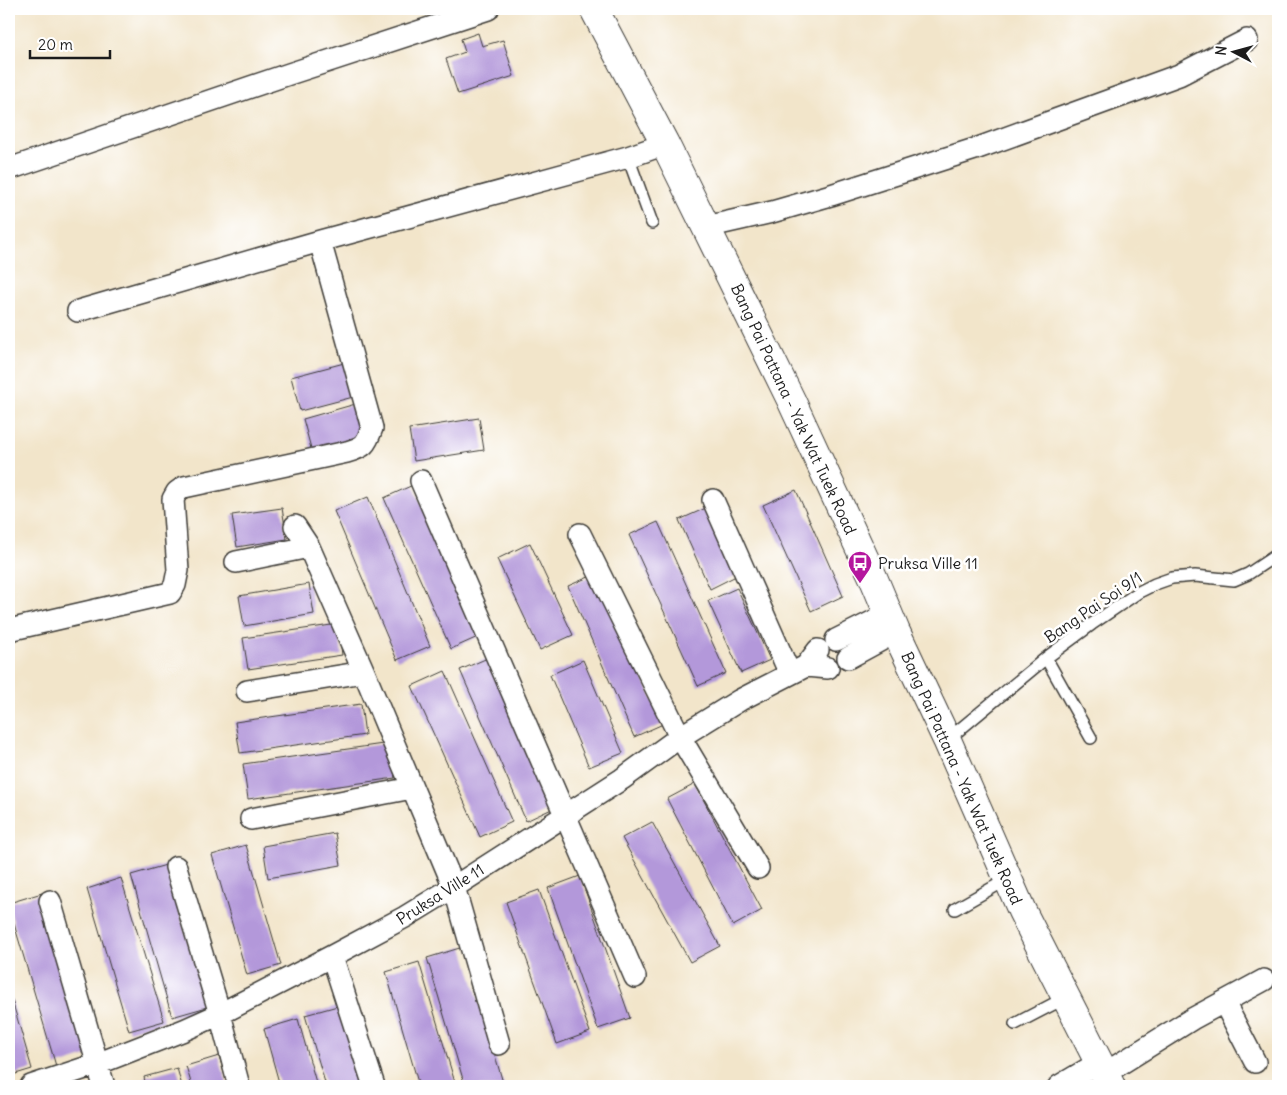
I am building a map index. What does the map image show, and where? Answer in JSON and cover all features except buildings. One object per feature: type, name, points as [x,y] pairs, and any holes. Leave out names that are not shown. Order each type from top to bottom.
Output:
[{"type":"street","points":[[9,169],[488,9]]},
{"type":"street","name":"Bang Pai Pattana - Yak Wat Tuek Road","points":[[594,9],[665,144],[791,400],[947,740],[1022,912],[1104,1074]]},
{"type":"street","points":[[706,227],[822,198],[978,148],[1179,75],[1246,40]]},
{"type":"street","points":[[78,311],[320,241],[628,157],[665,144]]},
{"type":"street","points":[[9,630],[170,593],[176,585],[178,570],[173,499],[177,492],[184,487],[347,452],[361,448],[368,440],[372,428],[320,241]]},
{"type":"street","points":[[421,481],[635,977]]},
{"type":"street","points":[[713,500],[815,659]]},
{"type":"street","points":[[295,526],[309,547],[364,672],[454,887],[499,1044]]},
{"type":"street","points":[[580,534],[680,737],[758,868]]},
{"type":"street","points":[[236,562],[309,547]]},
{"type":"street","points":[[848,658],[892,623]]},
{"type":"street","name":"Pruksa Ville 11","points":[[31,1086],[97,1064],[220,1014],[405,917],[622,779],[680,737],[740,700],[815,659],[892,623]]},
{"type":"street","points":[[246,691],[364,672]]},
{"type":"street","points":[[251,819],[412,788]]},
{"type":"street","points":[[176,867],[220,1014],[239,1086]]},
{"type":"street","points":[[50,901],[104,1086]]},
{"type":"street","points":[[332,956],[374,1086]]},
{"type":"street","points":[[1058,1086],[1104,1074],[1192,1019],[1264,980]]},
{"type":"street","points":[[1224,1002],[1255,1062]]},
{"type":"lane","points":[[628,157],[652,223]]},
{"type":"lane","name":"Bang Pai Soi 9/1","points":[[947,740],[1046,658],[1139,592],[1172,578],[1195,576],[1234,580],[1248,574],[1278,554]]},
{"type":"lane","points":[[1046,658],[1091,738]]},
{"type":"lane","points":[[955,909],[1008,879]]},
{"type":"lane","points":[[1015,1024],[1066,998]]},
{"type":"place","name":"Pruksa Ville 11","points":[[860,584]]}]
